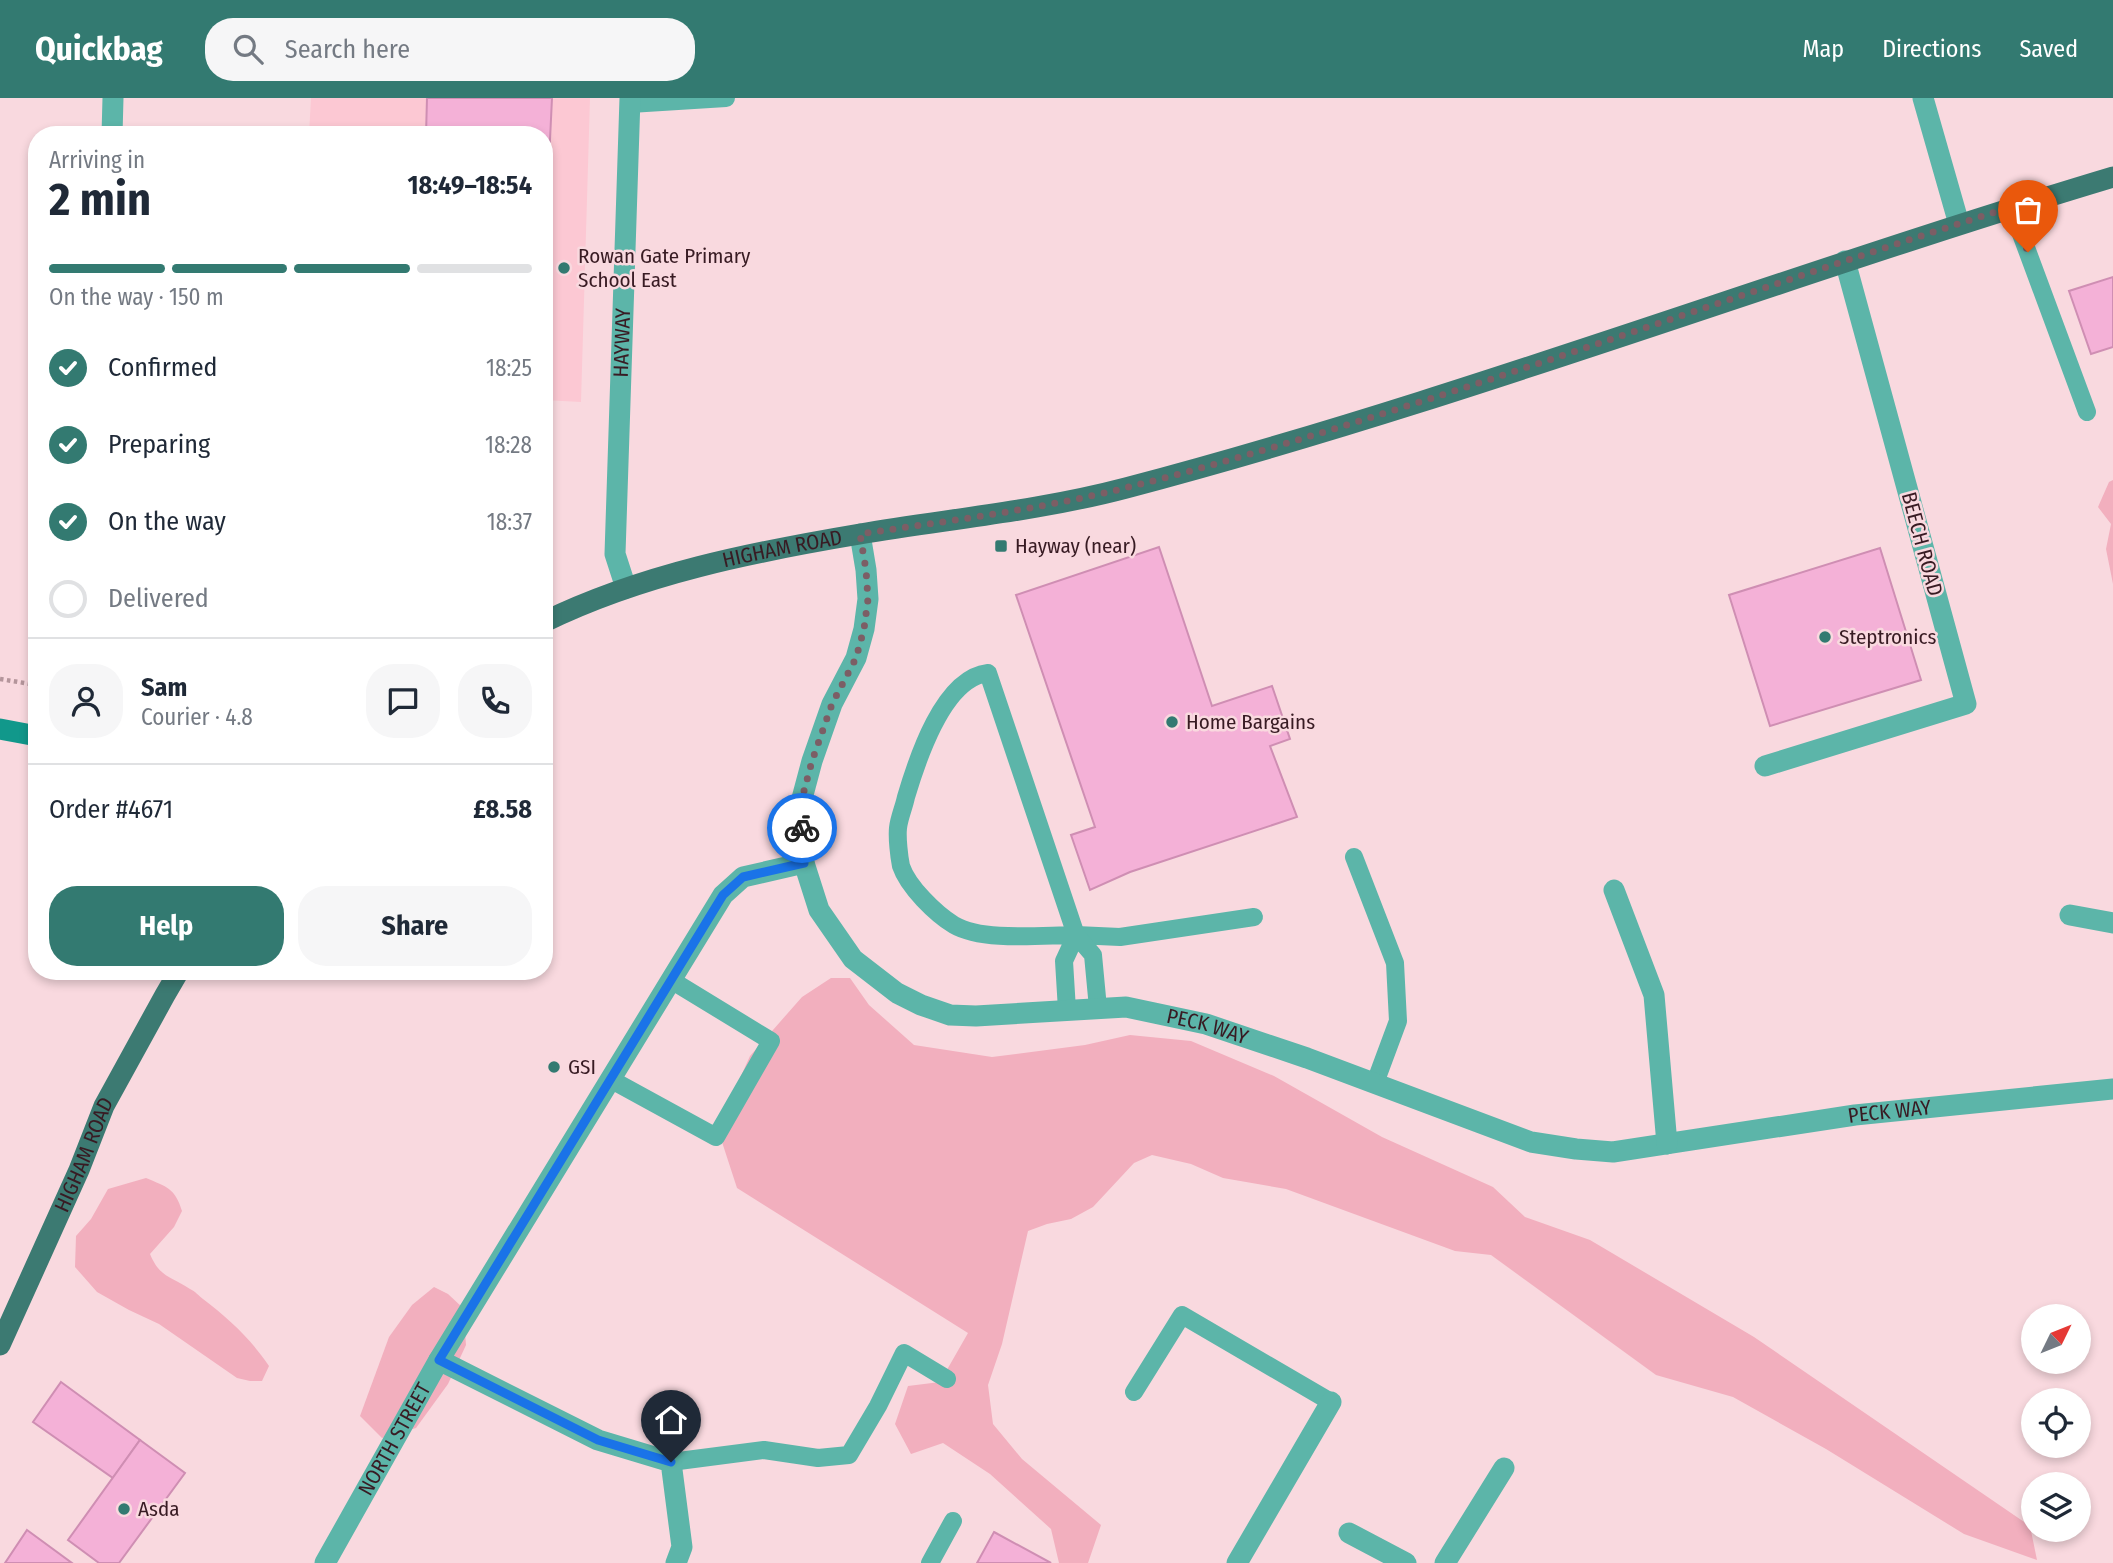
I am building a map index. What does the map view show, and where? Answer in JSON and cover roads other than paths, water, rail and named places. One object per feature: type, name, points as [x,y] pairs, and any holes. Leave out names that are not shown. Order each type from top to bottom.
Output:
[{"type":"main road","name":"HIGHAM ROAD","points":[[553,618],[578,605],[626,588],[748,555],[860,534],[988,516],[1118,490],[1216,464],[1615,339],[1845,261],[2113,177]]},
{"type":"main road","points":[[0,729],[28,734]]},
{"type":"main road","name":"HIGHAM ROAD","points":[[0,1345],[79,1170],[104,1107],[173,980]]},
{"type":"street","points":[[112,126],[113,98]]},
{"type":"street","points":[[1923,98],[1959,224]]},
{"type":"street","name":"HAYWAY","points":[[626,588],[615,554],[630,101]]},
{"type":"street","name":"BEECH ROAD","points":[[1765,766],[1966,704],[1845,261]]},
{"type":"street","points":[[804,863],[800,806],[832,704],[856,658],[864,629],[868,599],[860,534]]},
{"type":"street","name":"NORTH STREET","points":[[325,1563],[439,1360],[723,895],[743,877],[804,863]]},
{"type":"street","name":"PECK WAY","points":[[804,863],[819,910],[853,959],[897,993],[921,1005],[950,1015],[976,1016],[1126,1007],[1206,1024],[1375,1083],[1531,1142],[1612,1152],[1855,1115],[2113,1089]]},
{"type":"street","points":[[1614,890],[1654,995],[1667,1144]]},
{"type":"street","points":[[2070,915],[2113,923]]},
{"type":"street","points":[[439,1360],[598,1440],[671,1462],[682,1547],[676,1563]]},
{"type":"street","points":[[1237,1563],[1331,1402]]},
{"type":"street","points":[[1446,1563],[1504,1468]]},
{"type":"street","points":[[1349,1533],[1406,1563]]},
{"type":"lane","points":[[630,101],[726,98]]},
{"type":"lane","points":[[2011,207],[2087,412]]},
{"type":"lane","points":[[1098,1008],[1093,956],[1076,935],[988,673],[976,675],[955,693],[931,727],[915,765],[898,828],[902,867],[922,899],[956,926],[989,935],[1076,935],[1120,937],[1254,916]]},
{"type":"lane","points":[[1354,857],[1395,963],[1398,1021],[1375,1083]]},
{"type":"lane","points":[[1067,1010],[1064,961],[1076,935]]},
{"type":"lane","points":[[610,1079],[716,1138],[771,1041],[671,980]]},
{"type":"lane","points":[[1135,1392],[1182,1315],[1331,1402]]},
{"type":"lane","points":[[671,1462],[764,1450],[818,1458],[849,1455],[878,1406],[904,1353],[947,1379]]},
{"type":"lane","points":[[930,1563],[953,1521]]},
{"type":"place","name":"Rowan Gate Primary School East","points":[[564,268]]},
{"type":"place","name":"Hayway (near)","points":[[1001,546]]},
{"type":"place","name":"Steptronics","points":[[1825,637]]},
{"type":"place","name":"Home Bargains","points":[[1172,722]]},
{"type":"place","name":"GSI","points":[[554,1067]]},
{"type":"place","name":"Asda","points":[[124,1509]]}]
